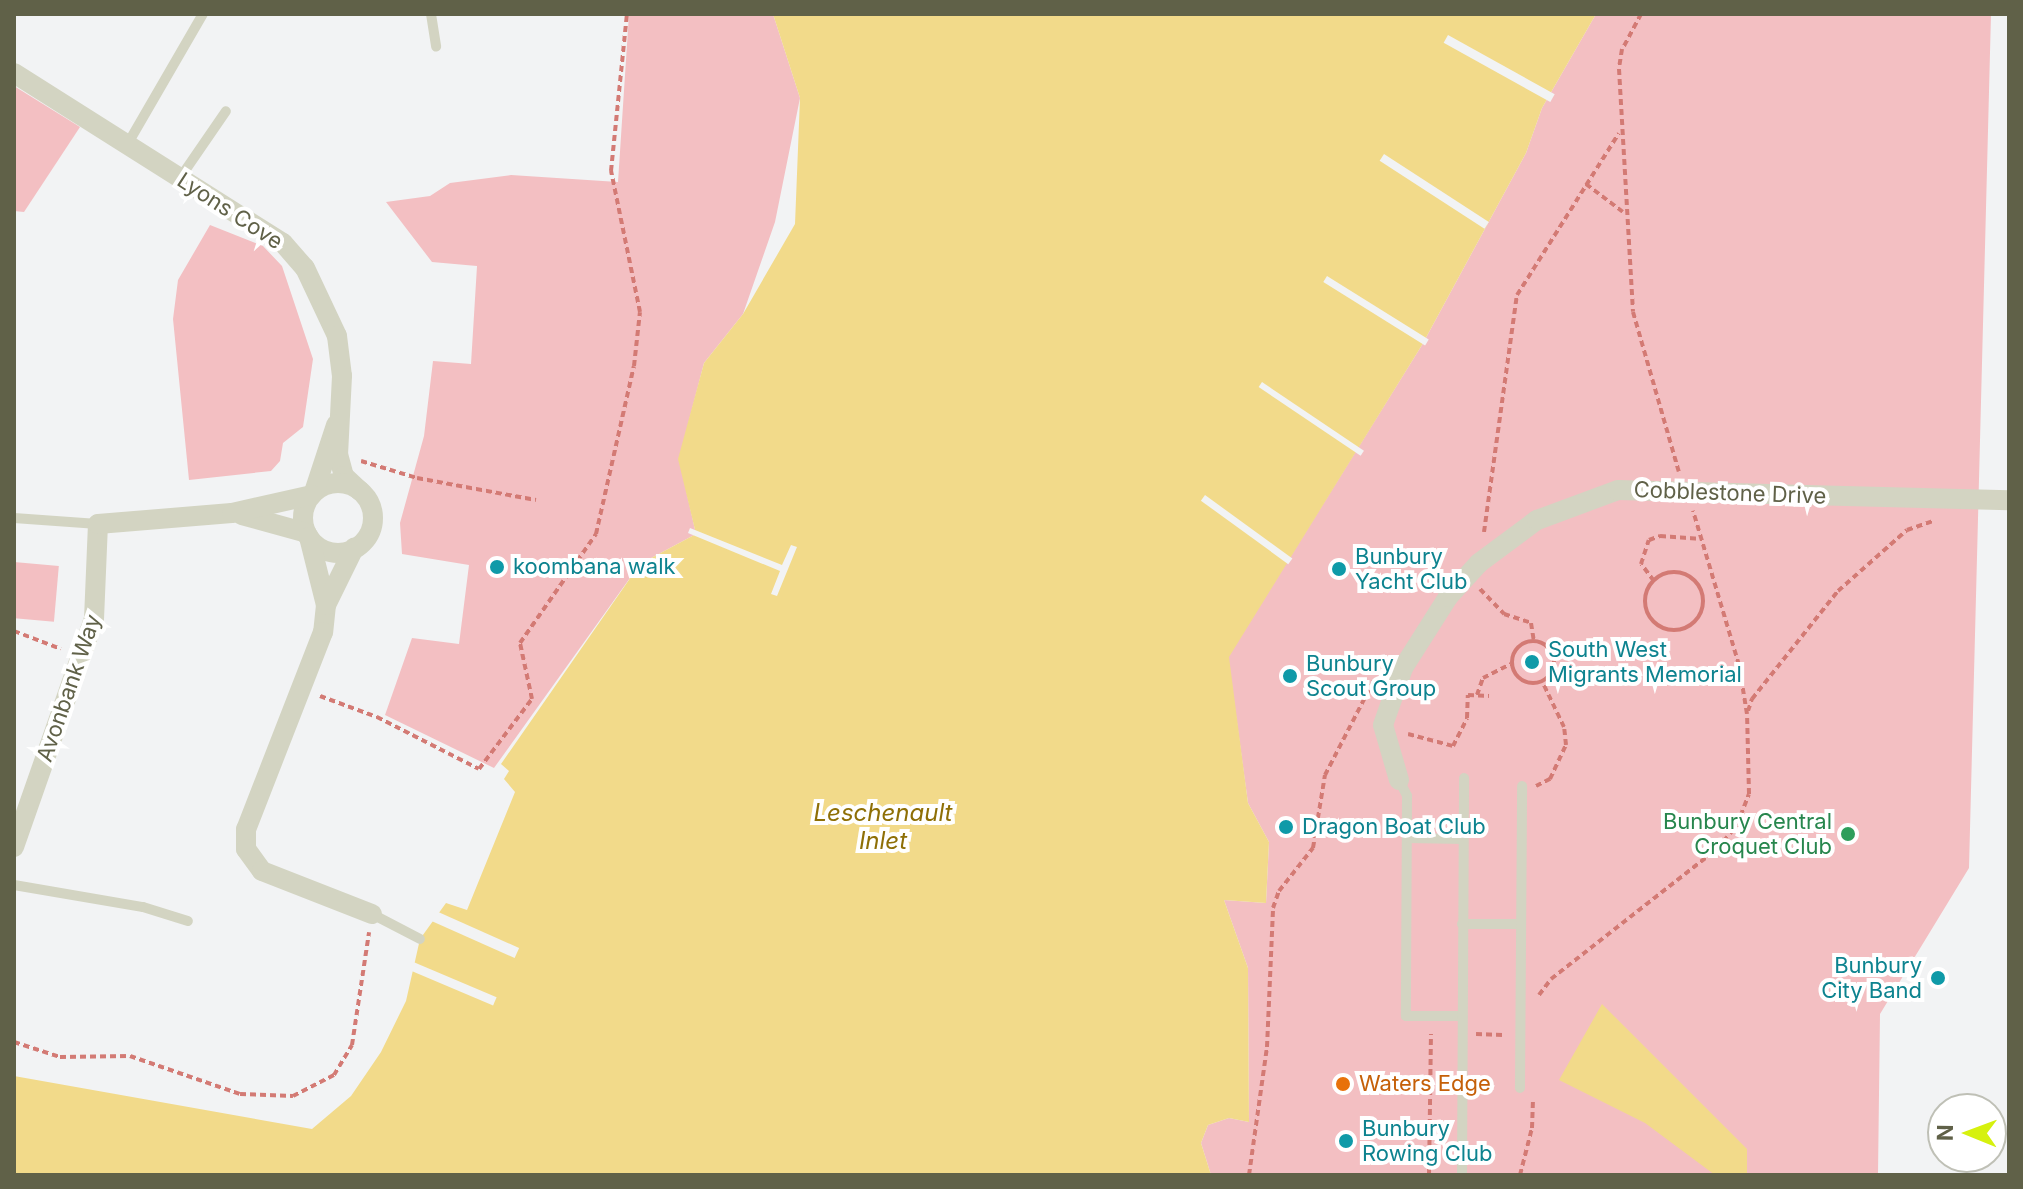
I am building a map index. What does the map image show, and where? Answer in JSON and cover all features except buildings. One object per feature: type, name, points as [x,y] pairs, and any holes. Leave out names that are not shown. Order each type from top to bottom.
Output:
[{"type":"street","name":"Lyons Cove","points":[[14,73],[283,243],[305,268],[337,336],[342,376],[338,421],[344,476],[360,491]]},
{"type":"street","name":"Lyons Cove","points":[[313,494],[324,450],[338,421]]},
{"type":"street","points":[[98,524],[232,513],[313,494],[332,483],[360,491],[372,521],[354,548],[326,605],[318,655],[250,817],[246,849],[262,871],[372,914]]},
{"type":"street","name":"Cobblestone Drive","points":[[1383,725],[1403,668],[1468,575],[1537,520],[1618,490],[2009,500]]},
{"type":"street","points":[[313,494],[304,509],[326,605]]},
{"type":"street","points":[[232,513],[308,535],[335,552],[354,548]]},
{"type":"street","name":"Avonbank Way","points":[[14,847],[83,653],[98,600],[98,524]]},
{"type":"street","points":[[1383,725],[1399,780]]},
{"type":"lane","points":[[127,145],[203,14]]},
{"type":"lane","points":[[431,14],[436,47]]},
{"type":"lane","points":[[180,178],[226,111]]},
{"type":"lane","points":[[14,518],[98,524]]},
{"type":"lane","points":[[1462,1175],[1464,778]]},
{"type":"lane","points":[[1399,780],[1407,796],[1406,1016],[1462,1016]]},
{"type":"lane","points":[[1520,1088],[1522,786]]},
{"type":"lane","points":[[1408,838],[1463,839]]},
{"type":"lane","points":[[14,885],[152,908],[188,921]]},
{"type":"lane","points":[[372,914],[420,939]]},
{"type":"lane","points":[[1462,924],[1521,924]]},
{"type":"path","points":[[304,690],[377,717],[479,769],[532,699],[520,643],[596,534],[634,366],[640,312],[611,171],[627,14]]},
{"type":"path","points":[[1536,1002],[1551,979],[1717,849],[1737,825],[1751,773],[1747,714],[1729,621],[1636,329],[1620,131],[1622,49],[1641,14]]},
{"type":"path","points":[[1586,184],[1625,214]]},
{"type":"path","points":[[347,456],[417,478],[536,500]]},
{"type":"path","points":[[1747,714],[1771,674],[1870,557],[1907,530],[1948,516]]},
{"type":"path","points":[[1654,581],[1641,564],[1649,540],[1660,536],[1702,539]]},
{"type":"path","points":[[1674,572],[1693,578],[1703,595],[1696,622],[1670,631],[1653,622],[1645,605],[1654,581],[1674,572]]},
{"type":"path","points":[[1468,575],[1504,614],[1531,623],[1534,641],[1552,654],[1553,668],[1542,681],[1525,682],[1511,664]]},
{"type":"path","points":[[14,631],[43,646],[83,653]]},
{"type":"path","points":[[1477,695],[1483,678],[1511,664],[1517,648],[1534,641]]},
{"type":"path","points":[[1522,786],[1550,779],[1566,745],[1564,727],[1542,681]]},
{"type":"path","points":[[1353,714],[1453,746],[1467,718],[1468,695],[1489,696]]},
{"type":"path","points":[[14,1042],[60,1057],[130,1056],[240,1094],[293,1096],[334,1075],[352,1045],[372,914]]},
{"type":"path","points":[[1520,1175],[1532,1128],[1533,1097]]},
{"type":"shaded area","points":[[629,14],[773,14],[800,98],[775,222],[743,314],[704,363],[679,459],[696,534],[640,564],[494,768],[385,715],[412,638],[459,644],[469,565],[402,554],[400,523],[424,436],[433,361],[471,364],[477,266],[432,262],[386,202],[430,196],[450,183],[511,175],[618,182]]},
{"type":"shaded area","points":[[1596,14],[1991,14],[1969,868],[1880,1014],[1878,1175],[1211,1175],[1201,1143],[1208,1125],[1229,1118],[1249,1122],[1248,968],[1224,900],[1266,903],[1269,842],[1248,803],[1228,657],[1422,345],[1526,153],[1542,108]]},
{"type":"shaded area","points":[[14,86],[80,127],[24,212],[14,211]]},
{"type":"shaded area","points":[[210,225],[263,246],[282,266],[313,359],[303,427],[283,443],[280,461],[271,471],[189,480],[173,319],[178,280]]},
{"type":"shaded area","points":[[14,562],[59,566],[54,622],[14,618]]},
{"type":"water","name":"Leschenault Inlet","points":[[773,14],[1596,14],[1542,108],[1526,153],[1422,345],[1229,657],[1248,803],[1269,842],[1266,903],[1224,900],[1248,968],[1249,1122],[1229,1118],[1208,1125],[1201,1143],[1211,1175],[14,1175],[14,1076],[312,1129],[351,1096],[381,1052],[406,1001],[420,939],[446,903],[467,910],[515,792],[504,779],[509,771],[501,764],[640,564],[696,534],[678,459],[704,363],[743,314],[795,224],[800,98]]},
{"type":"water","points":[[1602,1004],[1747,1149],[1747,1175],[1715,1175],[1645,1123],[1559,1080]]},
{"type":"pier","points":[[1448,35],[1555,94],[1550,102],[1444,43]]},
{"type":"pier","points":[[1384,154],[1489,222],[1484,229],[1380,161]]},
{"type":"pier","points":[[1327,276],[1429,340],[1425,346],[1323,282]]},
{"type":"pier","points":[[1262,382],[1364,451],[1361,456],[1259,387]]},
{"type":"pier","points":[[1205,495],[1292,558],[1288,564],[1201,501]]},
{"type":"pier","points":[[690,528],[782,565],[791,545],[797,547],[777,596],[771,594],[780,571],[688,533]]},
{"type":"pier","points":[[436,911],[519,948],[515,958],[432,921]]},
{"type":"pier","points":[[411,961],[497,997],[493,1006],[407,969]]},
{"type":"place","name":"koombana walk","points":[[497,567]]},
{"type":"place","name":"Bunbury Yacht Club","points":[[1339,569]]},
{"type":"place","name":"South West Migrants Memorial","points":[[1532,662]]},
{"type":"place","name":"Bunbury Scout Group","points":[[1290,676]]},
{"type":"place","name":"Dragon Boat Club","points":[[1286,827]]},
{"type":"place","name":"Bunbury Central Croquet Club","points":[[1848,834]]},
{"type":"place","name":"Bunbury City Band","points":[[1938,978]]},
{"type":"place","name":"Waters Edge","points":[[1343,1084]]},
{"type":"place","name":"Bunbury Rowing Club","points":[[1346,1141]]}]
